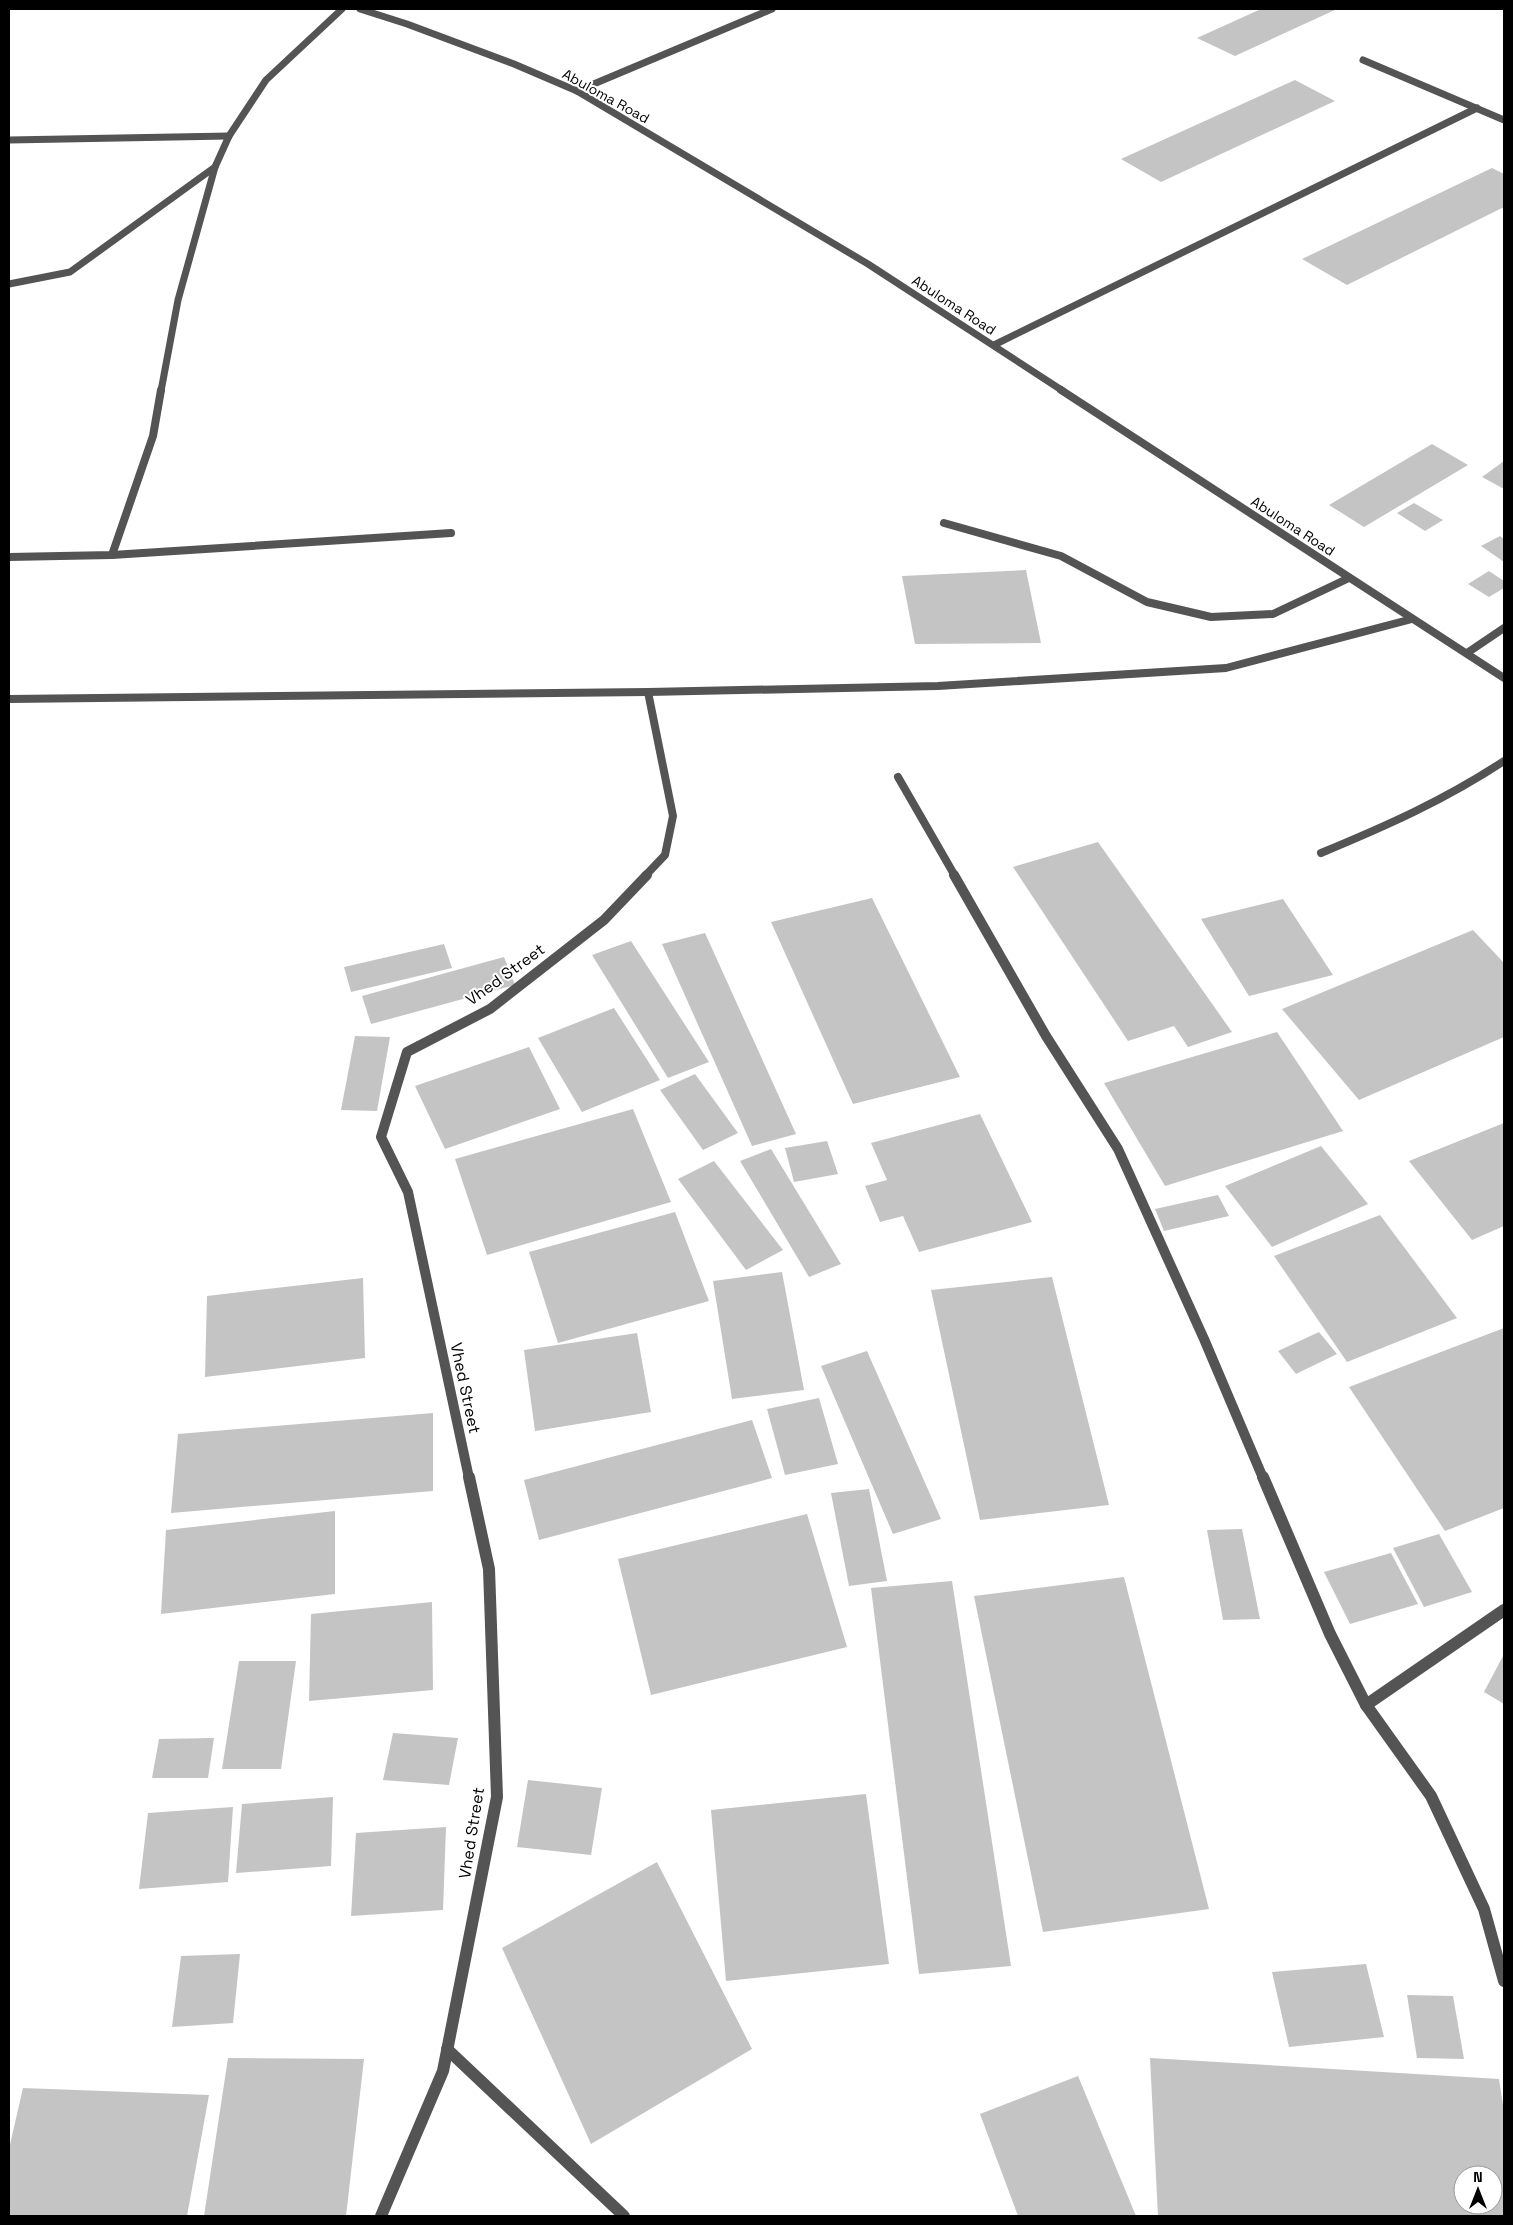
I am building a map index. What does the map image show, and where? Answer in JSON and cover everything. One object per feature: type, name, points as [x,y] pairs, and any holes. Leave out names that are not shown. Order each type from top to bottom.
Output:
[{"type":"street","points":[[112,555],[153,436],[178,300],[215,167],[230,136],[266,80],[342,9]]},
{"type":"street","name":"Abuloma Road","points":[[360,9],[407,24],[514,64],[577,91],[868,264],[1412,620],[1504,678]]},
{"type":"street","points":[[577,91],[772,9]]},
{"type":"street","points":[[1363,60],[1504,120]]},
{"type":"street","points":[[994,345],[1477,108]]},
{"type":"street","points":[[9,140],[230,136]]},
{"type":"street","points":[[9,284],[70,272],[215,167]]},
{"type":"street","points":[[944,523],[1061,556],[1147,602],[1211,617],[1273,614],[1349,578]]},
{"type":"street","points":[[9,556],[112,555],[451,533]]},
{"type":"street","points":[[9,699],[648,692],[938,686],[1226,668],[1412,620]]},
{"type":"street","points":[[1467,653],[1504,628]]},
{"type":"street","name":"Vhed Street","points":[[381,2216],[443,2071],[497,1797],[488,1569],[408,1192],[380,1137],[407,1052],[490,1010],[604,920],[665,856],[673,816],[648,692]]},
{"type":"street","points":[[1321,852],[1399,821],[1468,785],[1504,761]]},
{"type":"street","points":[[898,777],[1046,1036],[1118,1149],[1204,1339],[1330,1634],[1366,1704],[1431,1796],[1484,1909],[1504,1981]]},
{"type":"street","points":[[1366,1704],[1504,1610]]},
{"type":"street","points":[[447,2049],[624,2216]]},
{"type":"building","points":[[1261,9],[1337,9],[1235,56],[1197,38]]},
{"type":"building","points":[[1295,80],[1335,101],[1161,182],[1121,159]]},
{"type":"building","points":[[1492,168],[1504,174],[1504,209],[1502,208],[1347,285],[1302,259]]},
{"type":"building","points":[[1432,444],[1468,465],[1364,527],[1329,505]]},
{"type":"building","points":[[1504,461],[1504,489],[1482,477]]},
{"type":"building","points":[[1414,503],[1443,520],[1425,531],[1397,513]]},
{"type":"building","points":[[1500,536],[1504,539],[1504,562],[1481,546]]},
{"type":"building","points":[[1026,570],[1041,643],[915,644],[902,576]]},
{"type":"building","points":[[1489,571],[1504,581],[1504,588],[1489,597],[1468,584]]},
{"type":"building","points":[[1098,842],[1232,1032],[1188,1047],[1174,1026],[1128,1041],[1013,867]]},
{"type":"building","points":[[872,898],[960,1077],[853,1104],[771,922]]},
{"type":"building","points":[[1283,899],[1333,975],[1249,996],[1201,919]]},
{"type":"building","points":[[1473,930],[1504,963],[1504,1037],[1359,1100],[1282,1009]]},
{"type":"building","points":[[705,933],[796,1134],[752,1146],[662,944]]},
{"type":"building","points":[[631,941],[709,1062],[668,1078],[592,955]]},
{"type":"building","points":[[444,944],[452,968],[351,992],[344,967]]},
{"type":"building","points":[[504,957],[515,985],[371,1024],[362,996]]},
{"type":"building","points":[[614,1008],[660,1080],[582,1112],[538,1038]]},
{"type":"building","points":[[1277,1032],[1343,1131],[1165,1186],[1104,1083]]},
{"type":"building","points":[[355,1036],[390,1037],[377,1111],[341,1110]]},
{"type":"building","points":[[529,1047],[560,1109],[445,1149],[415,1086]]},
{"type":"building","points":[[695,1074],[738,1133],[703,1150],[660,1090]]},
{"type":"building","points":[[633,1109],[671,1202],[487,1255],[455,1159]]},
{"type":"building","points":[[980,1114],[1032,1222],[919,1252],[903,1216],[880,1222],[865,1186],[887,1180],[871,1143]]},
{"type":"building","points":[[1504,1123],[1504,1226],[1472,1240],[1409,1161]]},
{"type":"building","points":[[827,1141],[838,1174],[794,1182],[785,1148]]},
{"type":"building","points":[[1321,1146],[1368,1204],[1272,1247],[1225,1186]]},
{"type":"building","points":[[771,1149],[841,1264],[809,1277],[740,1161]]},
{"type":"building","points":[[714,1161],[783,1250],[746,1270],[678,1179]]},
{"type":"building","points":[[1218,1195],[1229,1216],[1164,1231],[1155,1209]]},
{"type":"building","points":[[675,1212],[709,1301],[558,1343],[529,1252]]},
{"type":"building","points":[[1380,1215],[1457,1318],[1347,1362],[1274,1256]]},
{"type":"building","points":[[782,1272],[804,1390],[732,1399],[713,1281]]},
{"type":"building","points":[[1052,1277],[1109,1505],[980,1520],[931,1290]]},
{"type":"building","points":[[363,1278],[365,1358],[205,1377],[207,1296]]},
{"type":"building","points":[[1504,1328],[1504,1508],[1445,1531],[1349,1387]]},
{"type":"building","points":[[1319,1332],[1337,1354],[1296,1374],[1278,1351]]},
{"type":"building","points":[[637,1333],[651,1412],[535,1431],[524,1350]]},
{"type":"building","points":[[867,1351],[941,1519],[893,1534],[821,1366]]},
{"type":"building","points":[[819,1398],[838,1464],[785,1475],[767,1409]]},
{"type":"building","points":[[433,1413],[433,1491],[171,1513],[178,1434]]},
{"type":"building","points":[[752,1420],[772,1478],[539,1540],[524,1480]]},
{"type":"building","points":[[869,1489],[887,1581],[849,1586],[831,1493]]},
{"type":"building","points":[[335,1511],[335,1594],[161,1614],[166,1530]]},
{"type":"building","points":[[807,1514],[847,1647],[651,1695],[618,1559]]},
{"type":"building","points":[[1242,1529],[1260,1619],[1223,1620],[1207,1530]]},
{"type":"building","points":[[1439,1534],[1472,1592],[1424,1607],[1393,1548]]},
{"type":"building","points":[[1391,1553],[1418,1604],[1350,1624],[1324,1572]]},
{"type":"building","points":[[1124,1577],[1209,1909],[1043,1932],[974,1596]]},
{"type":"building","points":[[952,1581],[1011,1966],[919,1974],[871,1588]]},
{"type":"building","points":[[432,1602],[433,1690],[309,1701],[311,1614]]},
{"type":"building","points":[[1504,1654],[1504,1704],[1484,1692]]},
{"type":"building","points":[[239,1661],[296,1661],[281,1769],[222,1769]]},
{"type":"building","points":[[393,1733],[458,1738],[449,1785],[383,1780]]},
{"type":"building","points":[[214,1738],[208,1778],[152,1778],[159,1739]]},
{"type":"building","points":[[528,1780],[602,1788],[591,1855],[517,1847]]},
{"type":"building","points":[[866,1794],[889,1964],[726,1981],[711,1810]]},
{"type":"building","points":[[333,1797],[331,1866],[236,1873],[242,1804]]},
{"type":"building","points":[[233,1807],[228,1882],[139,1889],[148,1813]]},
{"type":"building","points":[[446,1827],[443,1910],[351,1916],[356,1833]]},
{"type":"building","points":[[657,1862],[752,2049],[591,2144],[502,1948]]},
{"type":"building","points":[[240,1954],[233,2023],[172,2027],[181,1956]]},
{"type":"building","points":[[1366,1964],[1384,2037],[1289,2047],[1272,1972]]},
{"type":"building","points":[[1407,1995],[1453,1996],[1464,2059],[1417,2058]]},
{"type":"building","points":[[228,2058],[364,2059],[346,2216],[204,2216]]},
{"type":"building","points":[[1150,2058],[1499,2079],[1504,2112],[1504,2216],[1158,2216]]},
{"type":"building","points":[[1078,2076],[1136,2216],[1018,2216],[980,2114]]},
{"type":"building","points":[[23,2088],[209,2095],[187,2216],[9,2216],[9,2149]]}]
